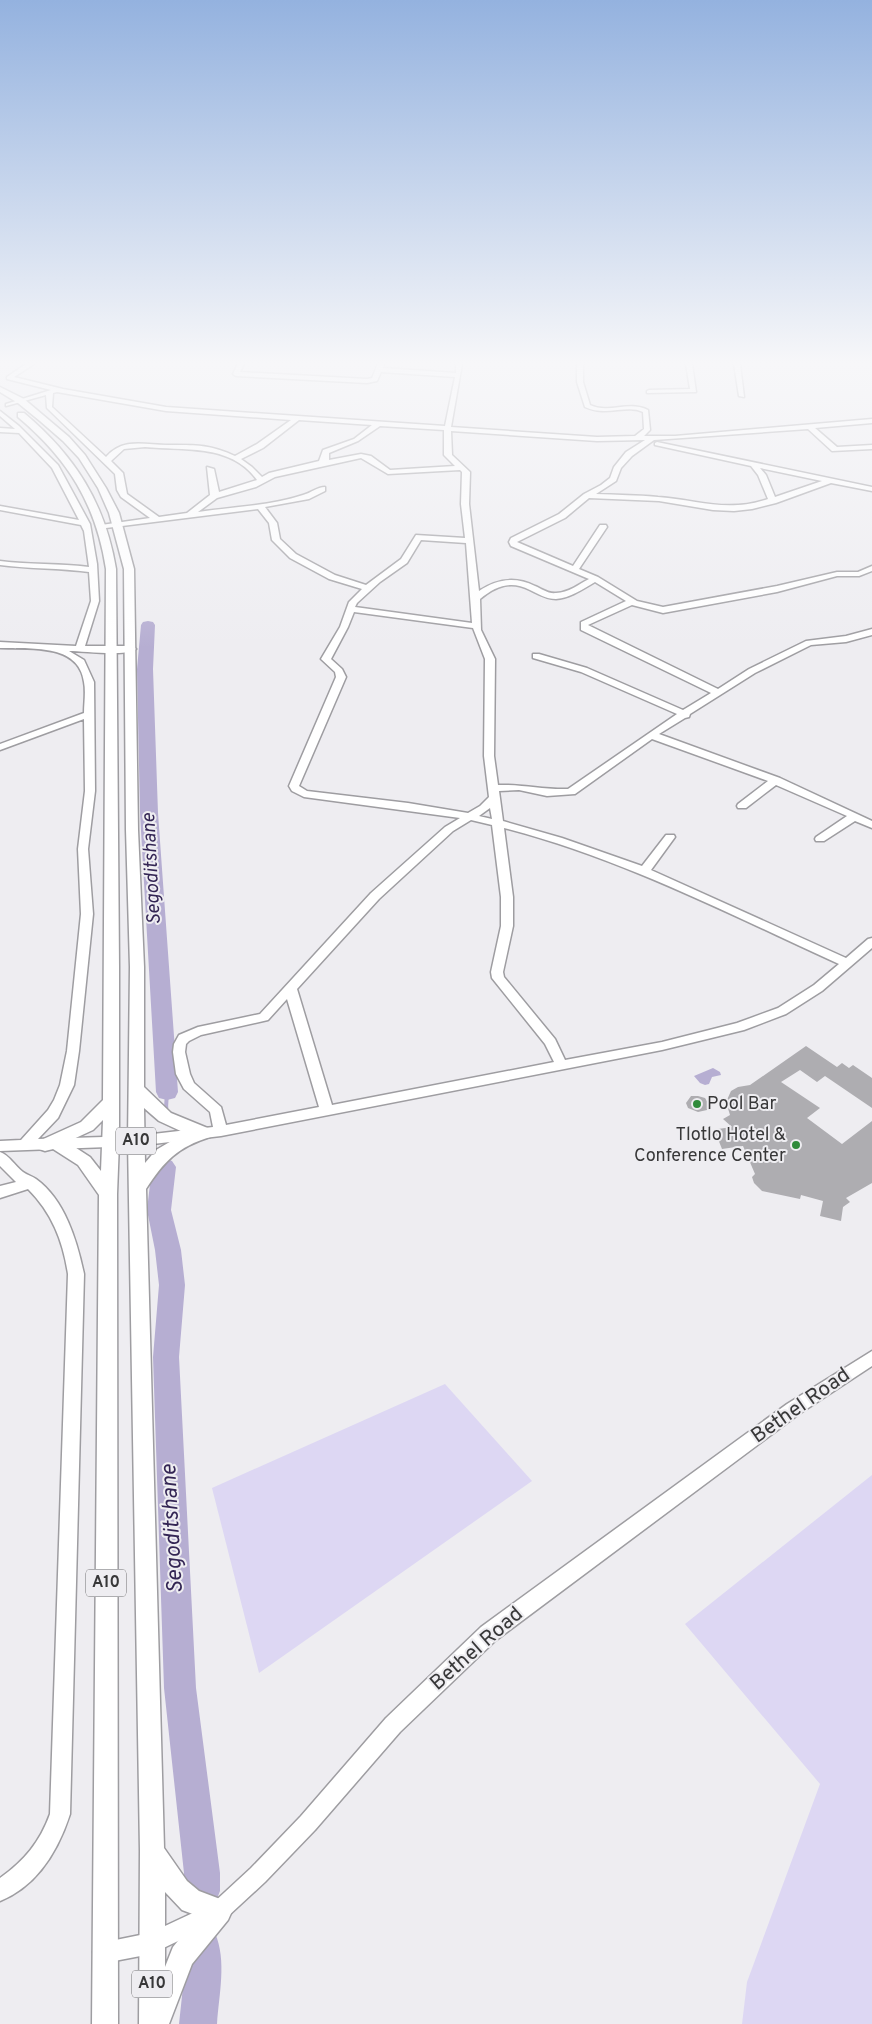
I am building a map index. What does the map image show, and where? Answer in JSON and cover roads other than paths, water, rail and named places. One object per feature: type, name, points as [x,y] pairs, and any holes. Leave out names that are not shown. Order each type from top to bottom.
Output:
[{"type":"main road","name":"A10","points":[[65,458],[93,503],[110,556],[112,966],[111,1142],[108,1194],[105,2024]]},
{"type":"main road","name":"A10","points":[[83,458],[102,488],[119,525],[128,569],[131,649],[132,830],[137,967],[136,1141],[152,1851],[152,2024]]},
{"type":"main road","points":[[111,618],[130,617]]},
{"type":"main road","points":[[136,1088],[162,1116],[174,1124],[200,1133]]},
{"type":"main road","points":[[52,1145],[87,1126],[110,1103]]},
{"type":"main road","points":[[137,1188],[162,1154],[200,1133]]},
{"type":"main road","points":[[52,1145],[84,1161],[108,1194]]},
{"type":"main road","points":[[152,1851],[178,1890],[191,1901],[219,1911],[182,1956],[156,2024]]},
{"type":"street","points":[[47,458],[55,467],[86,524],[91,545],[94,607],[79,649]]},
{"type":"street","points":[[104,458],[119,473],[121,490],[124,495],[158,520]]},
{"type":"street","points":[[322,463],[325,458]]},
{"type":"street","points":[[186,517],[214,496],[244,488],[272,476],[347,458]]},
{"type":"street","points":[[369,458],[388,472],[462,468]]},
{"type":"street","points":[[452,458],[462,468],[466,478],[465,504],[476,598],[477,626],[479,638],[487,649],[490,659],[488,742],[507,898],[507,926],[497,972],[498,978],[550,1042],[562,1066]]},
{"type":"street","points":[[625,458],[618,467],[613,479],[587,496],[562,516],[512,542],[595,579],[642,607],[663,610],[777,589],[837,574],[859,574],[870,570]]},
{"type":"street","points":[[722,458],[872,489]]},
{"type":"street","points":[[236,459],[252,471],[261,481]]},
{"type":"street","points":[[754,465],[762,475],[773,501]]},
{"type":"street","points":[[210,469],[215,492],[214,496]]},
{"type":"street","points":[[587,496],[659,499],[723,508],[752,507],[829,481]]},
{"type":"street","points":[[845,484],[872,496]]},
{"type":"street","points":[[101,527],[260,506],[306,497],[322,489]]},
{"type":"street","points":[[260,506],[273,523],[276,540],[292,556],[332,577],[366,588]]},
{"type":"street","points":[[0,508],[86,524]]},
{"type":"street","points":[[574,570],[603,527]]},
{"type":"street","points":[[469,541],[419,537],[404,561],[366,588],[353,602],[344,626],[326,659],[339,671],[340,677],[294,782],[296,789],[304,794],[469,816],[571,844],[644,871],[848,963]]},
{"type":"street","points":[[0,563],[30,567],[66,566],[93,570]]},
{"type":"street","points":[[476,598],[492,585],[500,583],[518,583],[553,596],[561,596],[595,579]]},
{"type":"street","points":[[631,602],[584,624],[584,628],[719,693]]},
{"type":"street","points":[[349,609],[477,626]]},
{"type":"street","points":[[221,1131],[216,1110],[189,1086],[183,1074],[178,1052],[180,1044],[190,1034],[198,1031],[264,1017],[375,896],[449,829],[484,808],[494,793],[519,787],[547,793],[571,792],[652,735],[752,671],[809,643],[846,639],[872,632]]},
{"type":"street","points":[[0,645],[111,650],[131,649]]},
{"type":"street","points":[[24,1146],[53,1114],[67,1085],[73,1051],[87,914],[83,849],[90,791],[89,682],[83,663],[53,647]]},
{"type":"street","points":[[536,656],[584,670],[686,715]]},
{"type":"street","points":[[0,747],[90,714]]},
{"type":"street","points":[[652,735],[776,780],[827,801],[872,825]]},
{"type":"street","points":[[742,806],[776,780]]},
{"type":"street","points":[[820,839],[855,816]]},
{"type":"street","points":[[644,871],[670,837]]},
{"type":"street","points":[[0,1146],[136,1141],[221,1131],[662,1046],[740,1026],[782,1011],[802,1000],[872,942]]},
{"type":"street","points":[[290,988],[327,1110]]},
{"type":"street","points":[[0,1157],[12,1171],[31,1183],[52,1206],[65,1232],[73,1256],[76,1274],[60,1814],[53,1836],[42,1856],[24,1874],[0,1891]]},
{"type":"street","points":[[0,1192],[31,1183]]},
{"type":"street","name":"Bethel Road","points":[[104,1952],[151,1943],[219,1911],[258,1875],[308,1823],[393,1725],[488,1634],[793,1409],[872,1358]]},
{"type":"waterway","name":"Segoditshane","points":[[148,625],[145,669],[149,813],[167,1092]]},
{"type":"waterway","name":"Segoditshane","points":[[166,1108],[167,1092]]},
{"type":"waterway","name":"Segoditshane","points":[[164,1167],[159,1210],[168,1250],[172,1285],[166,1357],[180,1688],[202,1873],[202,1891]]},
{"type":"waterway","name":"Segoditshane","points":[[198,2024],[203,1968],[202,1946]]},
{"type":"place","name":"Pool Bar","points":[[697,1104]]},
{"type":"place","name":"Tlotlo Hotel & Conference Center","points":[[796,1145]]}]
